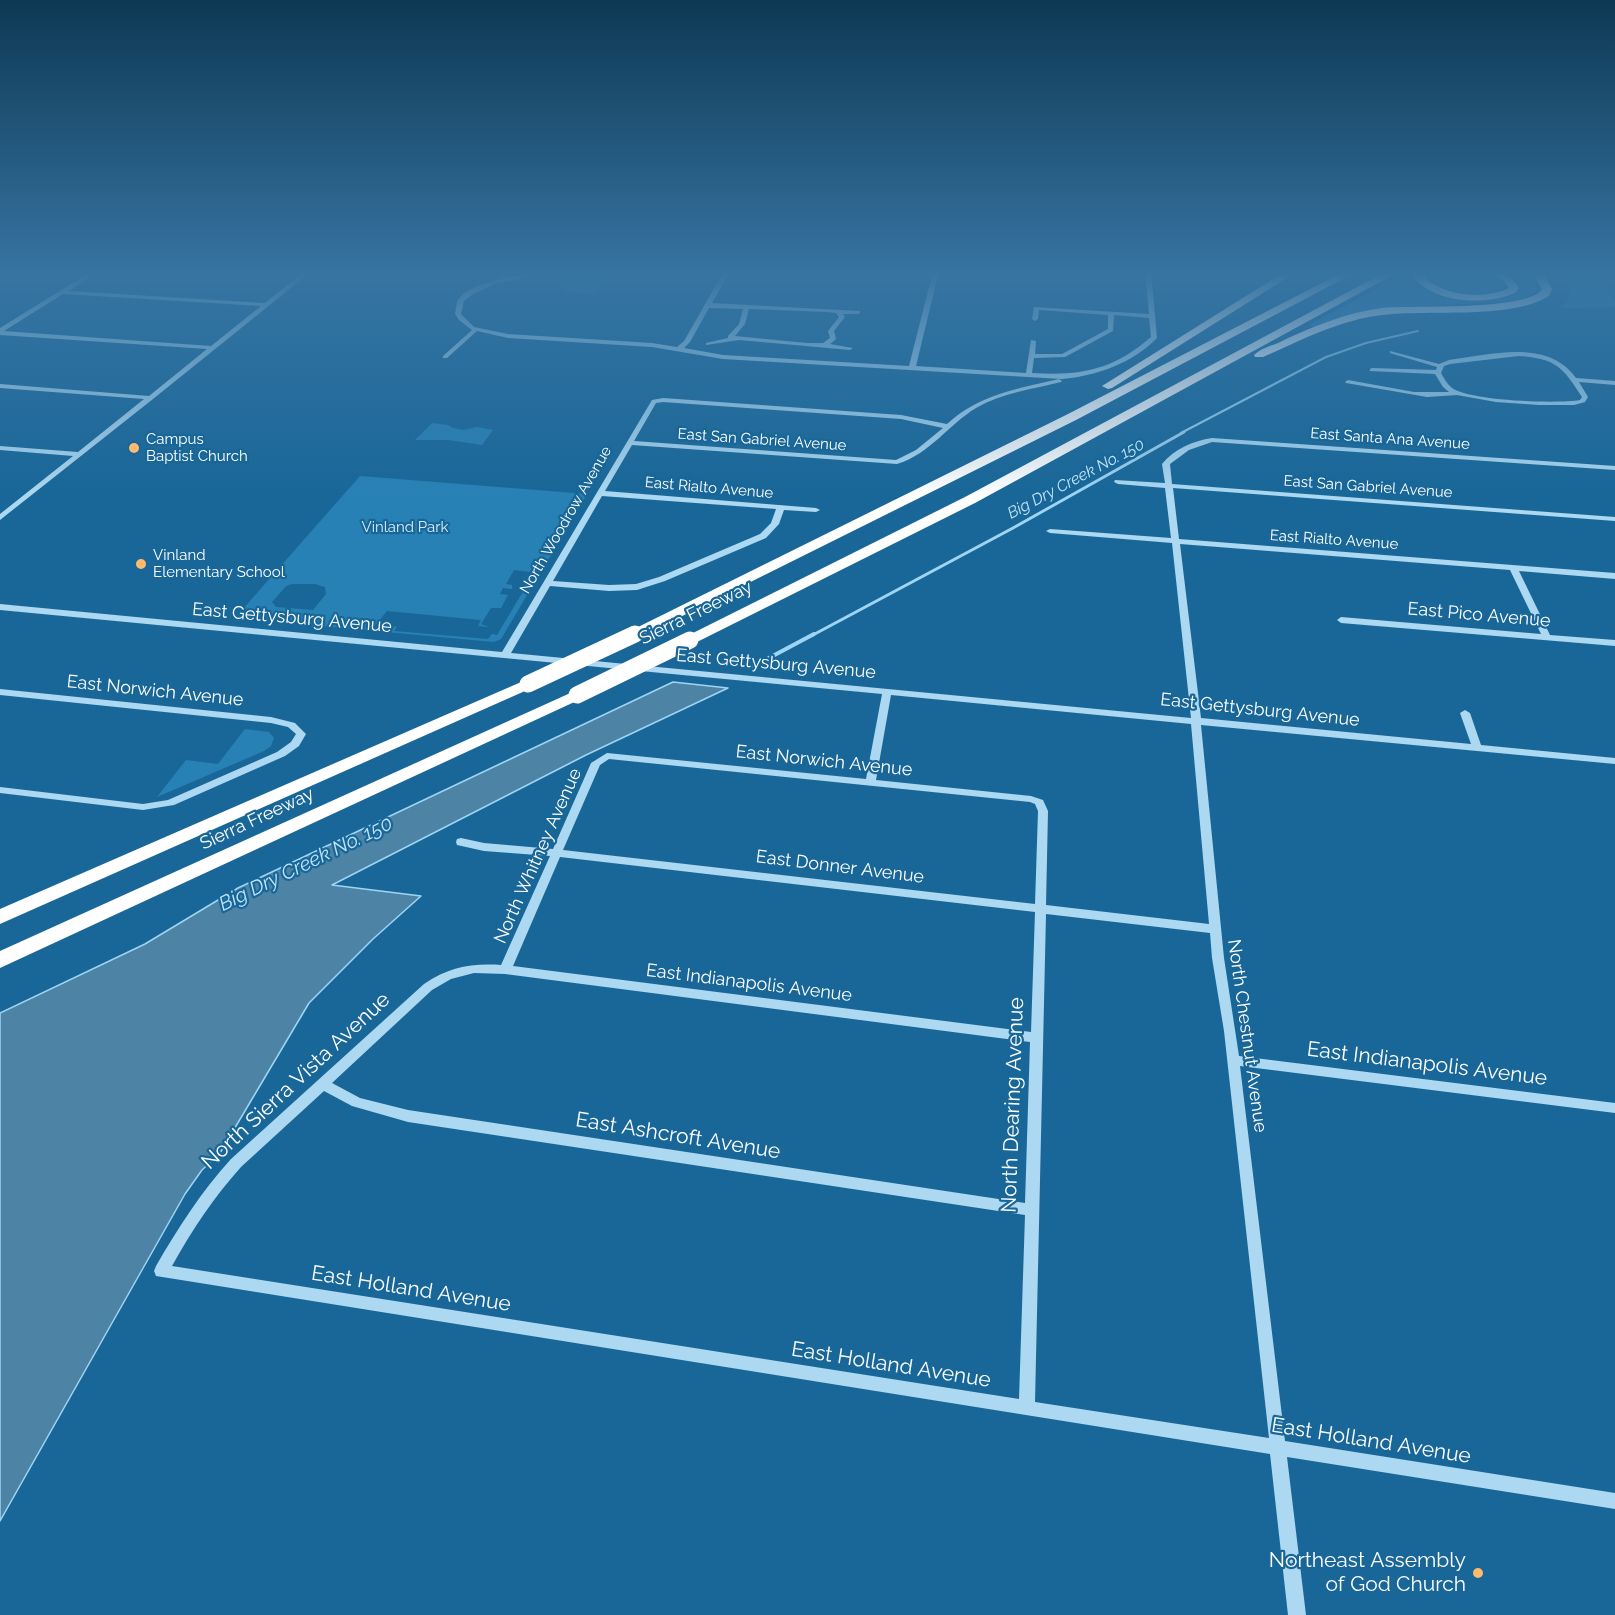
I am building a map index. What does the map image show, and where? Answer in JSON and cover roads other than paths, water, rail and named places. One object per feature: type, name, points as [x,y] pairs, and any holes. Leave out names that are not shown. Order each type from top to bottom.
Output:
[{"type":"highway","points":[[1072,417],[1076,406],[1172,346]]},
{"type":"highway","name":"Sierra Freeway","points":[[0,917],[528,684],[635,634],[1072,417],[1208,346]]},
{"type":"highway","name":"Sierra Freeway","points":[[0,960],[577,695],[690,640],[970,500],[1254,346]]},
{"type":"highway","points":[[1204,373],[1233,366],[1278,346]]},
{"type":"street","points":[[191,346],[213,348]]},
{"type":"street","points":[[444,357],[451,346]]},
{"type":"street","points":[[659,346],[716,356],[812,363],[987,374],[1075,376],[1110,366],[1141,346]]},
{"type":"street","points":[[678,350],[682,346]]},
{"type":"street","points":[[812,363],[813,346]]},
{"type":"street","points":[[812,363],[822,346]]},
{"type":"street","points":[[835,346],[850,348]]},
{"type":"street","points":[[912,369],[918,346]]},
{"type":"street","points":[[1029,375],[1032,346]]},
{"type":"street","points":[[1031,356],[1066,355],[1082,346]]},
{"type":"street","points":[[0,518],[213,348]]},
{"type":"street","points":[[1392,352],[1439,369]]},
{"type":"street","points":[[1372,370],[1439,369],[1449,362],[1531,354],[1561,363],[1585,397],[1577,403],[1490,399],[1457,393],[1445,386],[1439,369]]},
{"type":"street","points":[[949,427],[978,405],[1060,381],[1095,377],[1108,371],[1110,366]]},
{"type":"street","points":[[987,374],[1025,384],[1023,388],[1013,393]]},
{"type":"street","points":[[1002,377],[1060,381]]},
{"type":"street","points":[[1574,380],[1615,383]]},
{"type":"street","points":[[1348,382],[1409,394],[1445,396],[1457,393]]},
{"type":"street","points":[[0,386],[151,398]]},
{"type":"street","name":"North Woodrow Avenue","points":[[505,655],[628,443],[655,401],[895,416],[949,427]]},
{"type":"street","name":"East San Gabriel Avenue","points":[[628,443],[895,462],[930,446],[949,427]]},
{"type":"street","name":"East Santa Ana Avenue","points":[[1168,461],[1203,441],[1212,440],[1615,468]]},
{"type":"street","points":[[0,448],[80,454]]},
{"type":"street","name":"North Chestnut Avenue","points":[[1168,461],[1166,464],[1190,656],[1214,929],[1233,1060],[1297,1615]]},
{"type":"street","name":"East San Gabriel Avenue","points":[[1118,482],[1615,519]]},
{"type":"street","name":"East Rialto Avenue","points":[[599,493],[816,510]]},
{"type":"street","points":[[547,583],[619,589],[650,584],[763,536],[775,524],[781,507]]},
{"type":"street","name":"East Rialto Avenue","points":[[1050,531],[1615,576]]},
{"type":"street","points":[[1513,567],[1547,638]]},
{"type":"street","name":"East Gettysburg Avenue","points":[[0,607],[1615,761]]},
{"type":"street","name":"East Pico Avenue","points":[[1341,620],[1615,644]]},
{"type":"street","points":[[870,783],[887,691]]},
{"type":"street","name":"East Norwich Avenue","points":[[0,692],[271,720],[289,723],[301,734],[295,744],[281,754],[170,803],[157,806],[0,790]]},
{"type":"street","points":[[1465,712],[1477,748]]},
{"type":"street","name":"East Norwich Avenue","points":[[603,757],[616,756],[1031,799],[1041,804]]},
{"type":"street","name":"North Whitney Avenue","points":[[506,970],[596,763],[603,757]]},
{"type":"street","name":"North Dearing Avenue","points":[[1027,1408],[1043,811],[1041,804]]},
{"type":"street","name":"East Donner Avenue","points":[[461,842],[484,847],[1214,929]]},
{"type":"street","name":"East Indianapolis Avenue","points":[[458,969],[479,967],[506,970],[1036,1038]]},
{"type":"street","name":"North Sierra Vista Avenue","points":[[161,1271],[191,1217],[211,1189],[236,1162],[428,987],[458,969]]},
{"type":"street","name":"East Indianapolis Avenue","points":[[1233,1060],[1615,1108]]},
{"type":"street","name":"East Ashcroft Avenue","points":[[323,1084],[357,1102],[408,1116],[1031,1210]]},
{"type":"street","name":"East Holland Avenue","points":[[161,1271],[1615,1501]]},
{"type":"water","points":[[673,682],[728,688],[586,755],[332,885],[421,896],[373,939],[309,1003],[220,1153],[202,1170],[185,1194],[0,1521],[0,1013],[145,944],[238,888]]},
{"type":"waterway","name":"Big Dry Creek No. 150","points":[[1181,433],[1326,357],[1356,346]]},
{"type":"waterway","name":"Big Dry Creek No. 150","points":[[811,636],[1013,528],[1184,432]]},
{"type":"waterway","name":"Big Dry Creek No. 150","points":[[752,667],[814,634]]},
{"type":"place","name":"Campus Baptist Church","points":[[134,448]]},
{"type":"place","name":"Vinland Elementary School","points":[[141,564]]},
{"type":"place","name":"Northeast Assembly of God Church","points":[[1478,1573]]},
{"type":"park label","name":"Vinland Park","points":[[405,527]]}]
